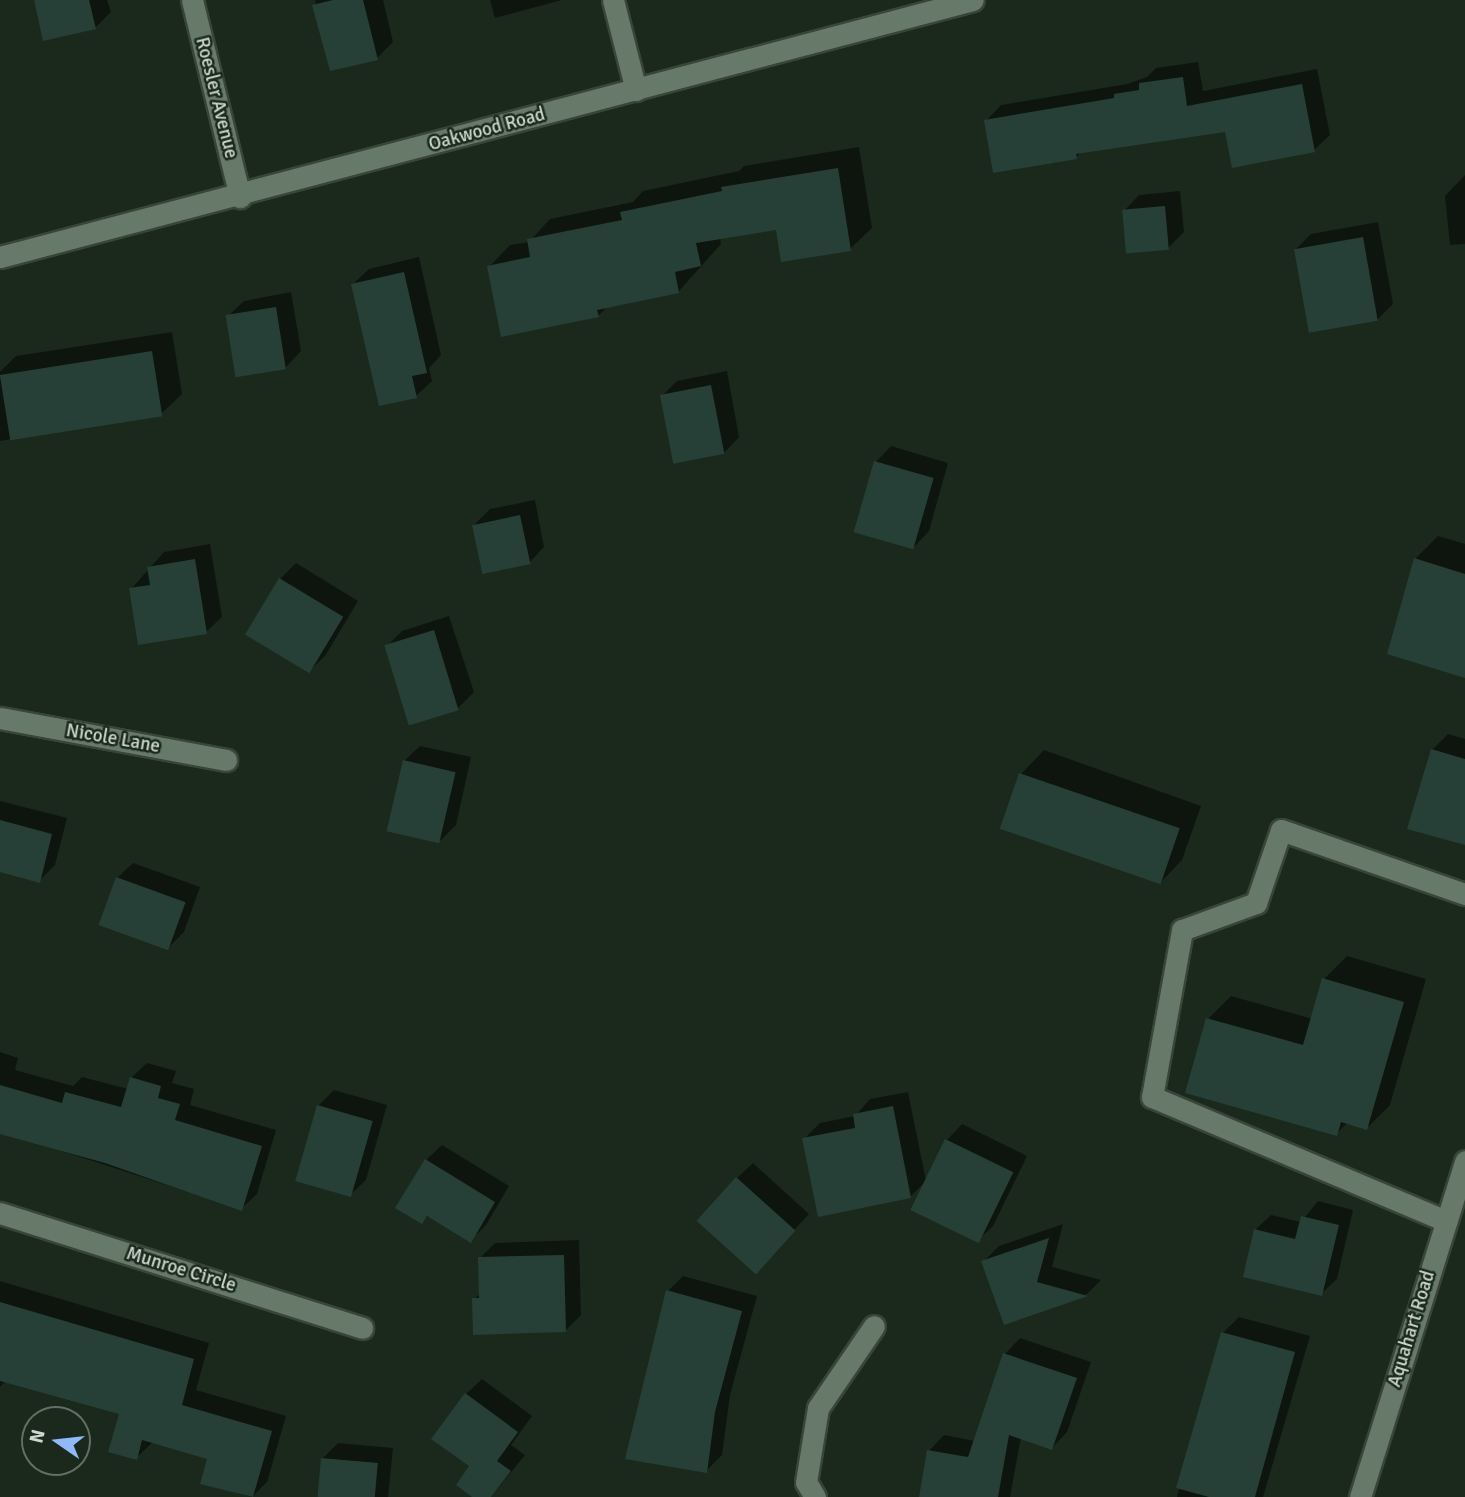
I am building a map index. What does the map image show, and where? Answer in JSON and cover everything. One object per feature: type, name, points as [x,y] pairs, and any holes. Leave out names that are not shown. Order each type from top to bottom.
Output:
[{"type":"street","name":"Roesler Avenue","points":[[192,0],[240,197]]},
{"type":"street","points":[[613,0],[636,90]]},
{"type":"street","name":"Oakwood Road","points":[[0,257],[240,197],[973,0]]},
{"type":"street","name":"Nicole Lane","points":[[0,718],[226,760]]},
{"type":"street","points":[[1446,1221],[1152,1097],[1182,930],[1256,903],[1281,830],[1465,894]]},
{"type":"street","name":"Aquahart Road","points":[[1360,1497],[1465,1161]]},
{"type":"street","name":"Munroe Circle","points":[[0,1213],[362,1328]]},
{"type":"street","points":[[815,1497],[806,1482],[818,1408],[874,1326]]},
{"type":"building","points":[[34,0],[89,0],[96,29],[43,41]]},
{"type":"building","points":[[333,0],[363,0],[378,60],[330,71],[312,5]]},
{"type":"building","points":[[1183,77],[1187,106],[1302,84],[1315,152],[1232,168],[1225,132],[1076,154],[1077,159],[993,173],[984,120],[1114,98],[1114,94],[1139,90],[1139,83]]},
{"type":"building","points":[[838,168],[851,251],[781,262],[776,230],[696,243],[701,266],[675,272],[679,293],[597,310],[599,317],[501,337],[487,266],[530,257],[527,239],[622,220],[620,212],[722,191],[721,187]]},
{"type":"building","points":[[1165,206],[1169,250],[1126,254],[1122,210]]},
{"type":"building","points":[[1363,237],[1378,321],[1309,333],[1294,249]]},
{"type":"building","points":[[404,272],[427,373],[412,376],[417,398],[379,406],[351,284]]},
{"type":"building","points":[[276,307],[286,369],[235,377],[226,315]]},
{"type":"building","points":[[152,351],[162,416],[10,440],[0,375]]},
{"type":"building","points":[[711,385],[724,454],[673,464],[660,395]]},
{"type":"building","points":[[874,461],[934,478],[913,549],[854,532]]},
{"type":"building","points":[[520,515],[530,564],[482,574],[472,525]]},
{"type":"building","points":[[1414,558],[1465,574],[1465,678],[1387,654]]},
{"type":"building","points":[[195,559],[207,634],[138,645],[129,588],[150,585],[147,567]]},
{"type":"building","points":[[279,578],[343,617],[309,673],[245,635]]},
{"type":"building","points":[[434,630],[459,710],[409,726],[384,645]]},
{"type":"building","points":[[1431,749],[1465,759],[1465,845],[1407,829]]},
{"type":"building","points":[[403,760],[456,772],[439,843],[387,831]]},
{"type":"building","points":[[1019,773],[1180,828],[1161,884],[1000,829]]},
{"type":"building","points":[[0,820],[52,834],[40,883],[0,872]]},
{"type":"building","points":[[116,877],[186,902],[168,950],[99,925]]},
{"type":"building","points":[[1322,978],[1404,1002],[1367,1130],[1341,1122],[1337,1136],[1185,1093],[1206,1018],[1303,1045]]},
{"type":"building","points":[[130,1077],[161,1086],[158,1098],[180,1104],[175,1120],[262,1146],[242,1211],[105,1163],[0,1134],[0,1085],[62,1103],[65,1092],[121,1107]]},
{"type":"building","points":[[317,1105],[373,1121],[351,1197],[295,1181]]},
{"type":"building","points":[[893,1106],[911,1198],[818,1217],[802,1138],[855,1128],[853,1114]]},
{"type":"building","points":[[945,1139],[1013,1172],[979,1243],[910,1210]]},
{"type":"building","points":[[425,1159],[495,1202],[471,1243],[427,1216],[422,1224],[395,1208]]},
{"type":"building","points":[[736,1177],[795,1231],[756,1274],[697,1221]]},
{"type":"building","points":[[1301,1216],[1339,1225],[1322,1296],[1243,1277],[1254,1229],[1295,1239]]},
{"type":"building","points":[[1049,1238],[1037,1282],[1088,1296],[1004,1325],[981,1261]]},
{"type":"building","points":[[564,1255],[566,1332],[473,1335],[472,1298],[479,1298],[478,1257]]},
{"type":"building","points":[[666,1290],[742,1311],[715,1412],[707,1473],[625,1459]]},
{"type":"building","points":[[0,1302],[194,1359],[182,1405],[272,1431],[253,1497],[200,1484],[207,1459],[142,1440],[137,1460],[108,1452],[119,1414],[0,1381]]},
{"type":"building","points":[[1221,1332],[1295,1352],[1255,1497],[1209,1497],[1176,1488]]},
{"type":"building","points":[[1003,1353],[1077,1378],[1052,1450],[1009,1435],[998,1497],[919,1497],[927,1450],[968,1457]]},
{"type":"building","points":[[465,1393],[518,1432],[497,1461],[511,1471],[491,1497],[472,1497],[456,1485],[469,1466],[431,1439]]},
{"type":"building","points":[[321,1458],[378,1463],[375,1497],[318,1497]]}]
